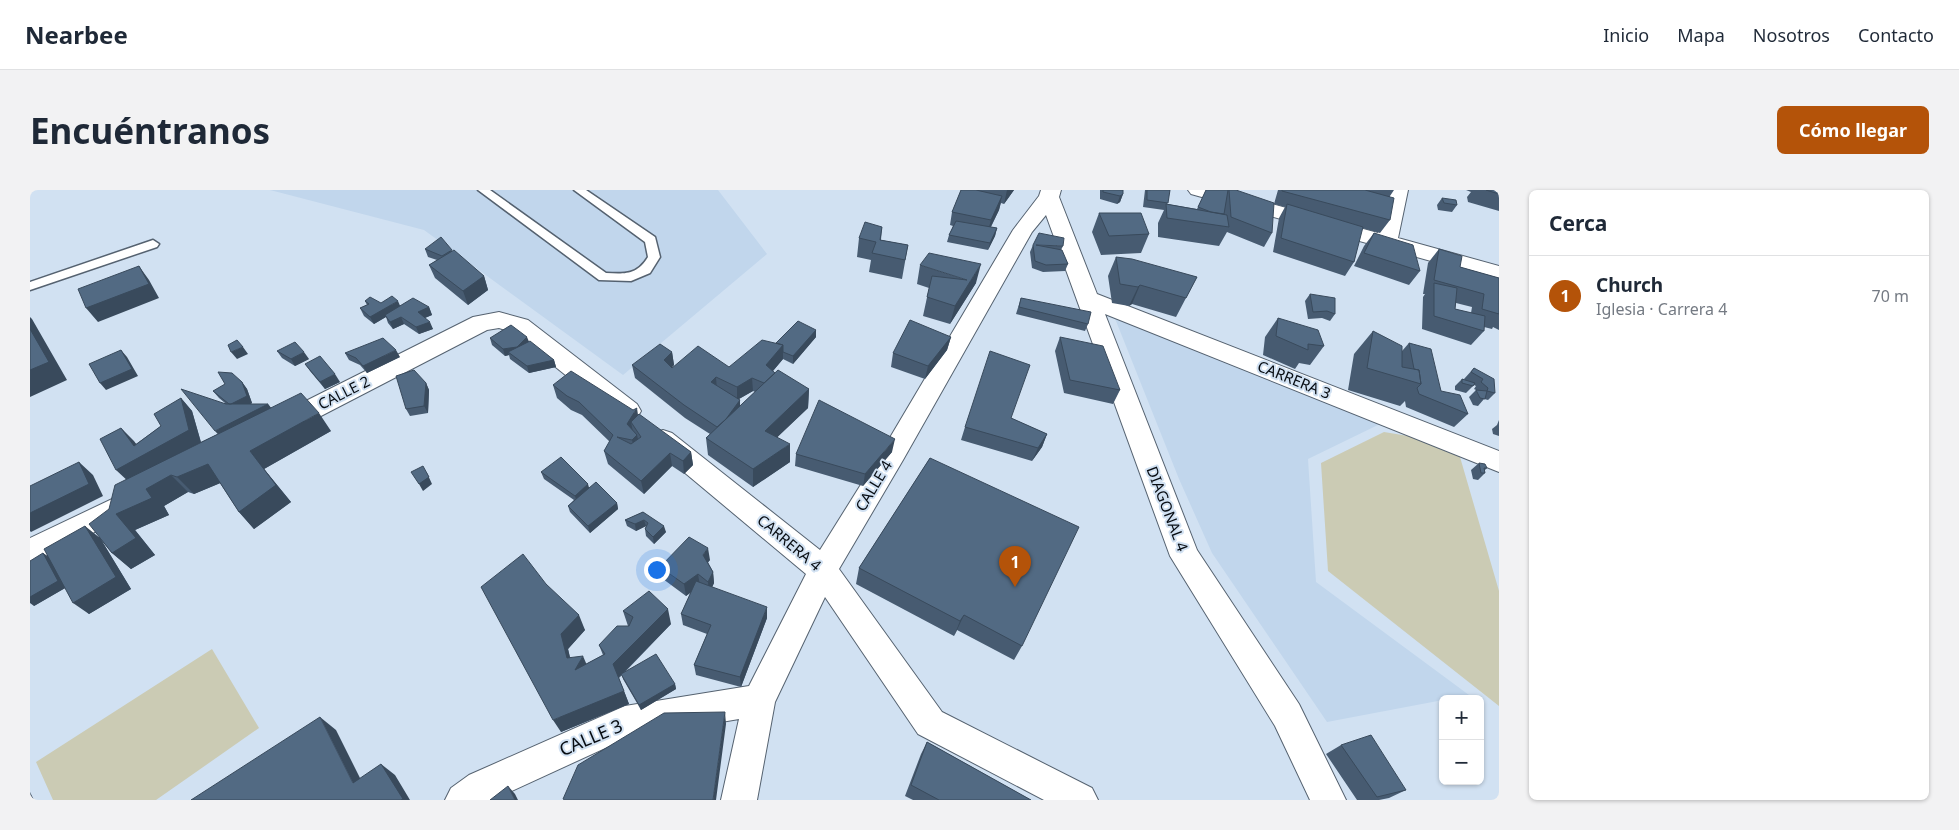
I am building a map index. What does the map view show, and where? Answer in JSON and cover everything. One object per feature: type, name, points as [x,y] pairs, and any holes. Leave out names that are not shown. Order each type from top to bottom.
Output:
[{"type":"street","points":[[1198,190],[1499,272]]},
{"type":"street","points":[[1387,240],[1398,190]]},
{"type":"street","name":"DIAGONAL 4","points":[[1050,193],[1185,556],[1287,715],[1328,800]]},
{"type":"street","name":"CALLE 4","points":[[739,800],[759,700],[823,570],[1022,230],[1050,193]]},
{"type":"street","name":"CARRERA 3","points":[[1088,299],[1499,462]]},
{"type":"street","name":"CARRERA 4","points":[[499,320],[520,326],[823,570],[930,723],[1080,800]]},
{"type":"street","name":"CALLE 2","points":[[260,436],[481,323],[499,320]]},
{"type":"street","points":[[30,552],[154,490]]},
{"type":"street","name":"CALLE 3","points":[[463,800],[481,787],[625,722],[759,700]]},
{"type":"lane","points":[[483,190],[603,277],[627,278],[646,270],[654,257],[651,240],[579,190]]},
{"type":"lane","points":[[30,286],[153,244]]},
{"type":"shaded area","points":[[270,190],[718,190],[767,254],[623,375],[424,230]]},
{"type":"shaded area","points":[[1114,316],[1382,423],[1308,459],[1316,582],[1469,695],[1439,695],[1439,701],[1327,722],[1212,553],[1179,479]]},
{"type":"green space","points":[[1384,432],[1408,436],[1460,457],[1499,591],[1499,706],[1328,571],[1321,463]]},
{"type":"green space","points":[[212,649],[259,728],[156,800],[53,800],[36,762]]},
{"type":"building","points":[[961,190],[976,190],[1002,196],[991,220],[952,212]]},
{"type":"building","points":[[1103,190],[1123,190],[1123,194],[1120,196],[1103,192]]},
{"type":"building","points":[[1147,190],[1170,190],[1168,203],[1147,200]]},
{"type":"building","points":[[1206,190],[1228,190],[1224,214],[1198,207]]},
{"type":"building","points":[[1229,190],[1236,190],[1274,203],[1272,233],[1231,217]]},
{"type":"building","points":[[1282,190],[1365,190],[1394,198],[1390,220]]},
{"type":"building","points":[[1486,190],[1499,190],[1499,194]]},
{"type":"building","points":[[1442,198],[1456,200],[1457,205],[1444,203]]},
{"type":"building","points":[[1166,204],[1227,215],[1229,227],[1167,218]]},
{"type":"building","points":[[1287,204],[1363,227],[1354,262],[1281,238]]},
{"type":"building","points":[[1099,213],[1141,213],[1149,234],[1109,236]]},
{"type":"building","points":[[956,221],[997,228],[990,243],[949,235]]},
{"type":"building","points":[[865,222],[882,227],[880,240],[908,245],[905,260],[872,253],[876,242],[859,238]]},
{"type":"building","points":[[1039,233],[1064,238],[1063,246],[1036,245],[1062,250],[1068,264],[1046,265],[1035,261],[1033,245]]},
{"type":"building","points":[[1374,233],[1413,245],[1420,271],[1364,253]]},
{"type":"building","points":[[441,237],[452,250],[442,256],[425,249]]},
{"type":"building","points":[[1439,249],[1462,256],[1460,267],[1499,278],[1499,314],[1482,309],[1484,294],[1434,280]]},
{"type":"building","points":[[454,250],[484,276],[463,291],[429,265]]},
{"type":"building","points":[[929,253],[981,264],[955,306],[927,297],[932,276],[967,280],[920,265]]},
{"type":"building","points":[[1116,257],[1132,259],[1197,277],[1186,298],[1140,285],[1138,287],[1120,284]]},
{"type":"building","points":[[139,266],[149,284],[86,308],[78,289]]},
{"type":"building","points":[[1434,283],[1457,288],[1455,309],[1485,316],[1484,331],[1434,316]]},
{"type":"building","points":[[1310,294],[1335,298],[1335,314],[1327,311],[1313,312]]},
{"type":"building","points":[[392,296],[398,301],[370,317],[360,308],[369,304],[365,301],[370,297],[381,303]]},
{"type":"building","points":[[413,298],[429,307],[418,312],[430,322],[416,327],[401,317],[390,322],[385,315]]},
{"type":"building","points":[[1021,298],[1091,312],[1088,324],[1019,307]]},
{"type":"building","points":[[1278,318],[1318,330],[1324,346],[1308,344],[1308,350],[1276,336]]},
{"type":"building","points":[[910,320],[951,337],[928,366],[893,353]]},
{"type":"building","points":[[798,321],[816,330],[793,356],[783,352],[783,345],[776,343]]},
{"type":"building","points":[[511,325],[527,337],[517,347],[503,349],[490,338]]},
{"type":"building","points":[[30,329],[49,362],[30,370]]},
{"type":"building","points":[[1373,331],[1402,346],[1402,367],[1419,370],[1421,384],[1367,368]]},
{"type":"building","points":[[1060,337],[1103,346],[1120,390],[1070,380]]},
{"type":"building","points":[[383,338],[396,350],[363,366],[356,358],[345,353]]},
{"type":"building","points":[[237,340],[243,347],[231,352],[228,345]]},
{"type":"building","points":[[762,340],[783,345],[766,365],[775,373],[764,383],[752,378],[737,387],[716,377],[711,382],[740,400],[726,419],[717,427],[684,405],[632,365],[660,344],[672,352],[664,360],[672,368],[698,346],[729,367]]},
{"type":"building","points":[[530,341],[554,360],[527,366],[508,352]]},
{"type":"building","points":[[295,342],[304,352],[291,359],[277,351]]},
{"type":"building","points":[[1409,343],[1431,349],[1441,391],[1460,395],[1468,414],[1419,394],[1417,388],[1421,384],[1419,370],[1414,369]]},
{"type":"building","points":[[121,350],[132,369],[100,383],[89,364]]},
{"type":"building","points":[[990,351],[1030,365],[1011,418],[1047,434],[1038,448],[965,427]]},
{"type":"building","points":[[320,356],[335,374],[320,382],[305,364]]},
{"type":"building","points":[[1474,368],[1494,379],[1495,393],[1487,391],[1488,388],[1481,382],[1483,379],[1471,372]]},
{"type":"building","points":[[414,370],[426,383],[424,406],[406,409],[396,376]]},
{"type":"building","points":[[778,370],[809,389],[765,431],[790,444],[753,469],[706,438]]},
{"type":"building","points":[[571,371],[633,410],[637,408],[627,424],[637,435],[632,440],[617,437],[631,444],[641,437],[631,422],[639,414],[691,452],[683,461],[670,453],[641,481],[604,451],[613,435],[579,402],[567,396],[553,385]]},
{"type":"building","points":[[218,372],[232,373],[242,382],[247,396],[229,404],[213,391],[225,384]]},
{"type":"building","points":[[1462,379],[1475,383],[1473,386],[1462,383]]},
{"type":"building","points":[[181,389],[226,404],[268,404],[215,431]]},
{"type":"building","points":[[1476,390],[1487,391],[1485,399],[1480,398]]},
{"type":"building","points":[[301,393],[319,413],[250,451],[276,485],[239,512],[208,464],[177,477],[171,475],[146,489],[152,498],[116,514],[136,538],[112,553],[89,524],[109,509],[115,485]]},
{"type":"building","points":[[181,398],[189,430],[116,470],[100,439],[121,428],[134,446],[161,426],[154,414]]},
{"type":"building","points":[[819,400],[895,439],[865,474],[796,454]]},
{"type":"building","points":[[561,457],[588,484],[575,496],[541,472]]},
{"type":"building","points":[[930,458],[1079,527],[1022,646],[964,615],[960,621],[859,568]]},
{"type":"building","points":[[79,462],[89,484],[30,513],[30,486]]},
{"type":"building","points":[[1479,463],[1485,464],[1487,468],[1484,468],[1485,473],[1481,473]]},
{"type":"building","points":[[423,466],[429,477],[419,484],[411,472]]},
{"type":"building","points":[[596,482],[617,503],[588,526],[568,506]]},
{"type":"building","points":[[643,512],[664,526],[653,537],[645,529],[648,523],[644,520],[635,524],[625,520]]},
{"type":"building","points":[[85,526],[116,577],[73,603],[44,549]]},
{"type":"building","points":[[689,537],[708,548],[703,555],[713,572],[708,582],[698,574],[684,584],[660,567]]},
{"type":"building","points":[[43,553],[58,581],[30,597],[30,561]]},
{"type":"building","points":[[523,554],[546,584],[579,615],[561,634],[567,658],[583,656],[575,670],[605,654],[599,645],[617,626],[629,626],[633,617],[623,611],[649,591],[668,609],[613,664],[624,691],[553,720],[481,587]]},
{"type":"building","points":[[696,581],[767,607],[740,677],[694,665],[711,625],[681,614]]},
{"type":"building","points":[[656,654],[675,684],[639,705],[621,674]]},
{"type":"building","points":[[725,712],[713,800],[563,799],[578,765],[664,713]]},
{"type":"building","points":[[320,717],[353,783],[381,764],[403,799],[191,800]]},
{"type":"building","points":[[1371,735],[1406,790],[1377,797],[1341,745]]},
{"type":"building","points":[[927,742],[1031,800],[939,800],[911,785]]},
{"type":"building","points":[[508,786],[515,800],[490,800]]},
{"type":"place","name":"Church","points":[[1015,587]]}]
